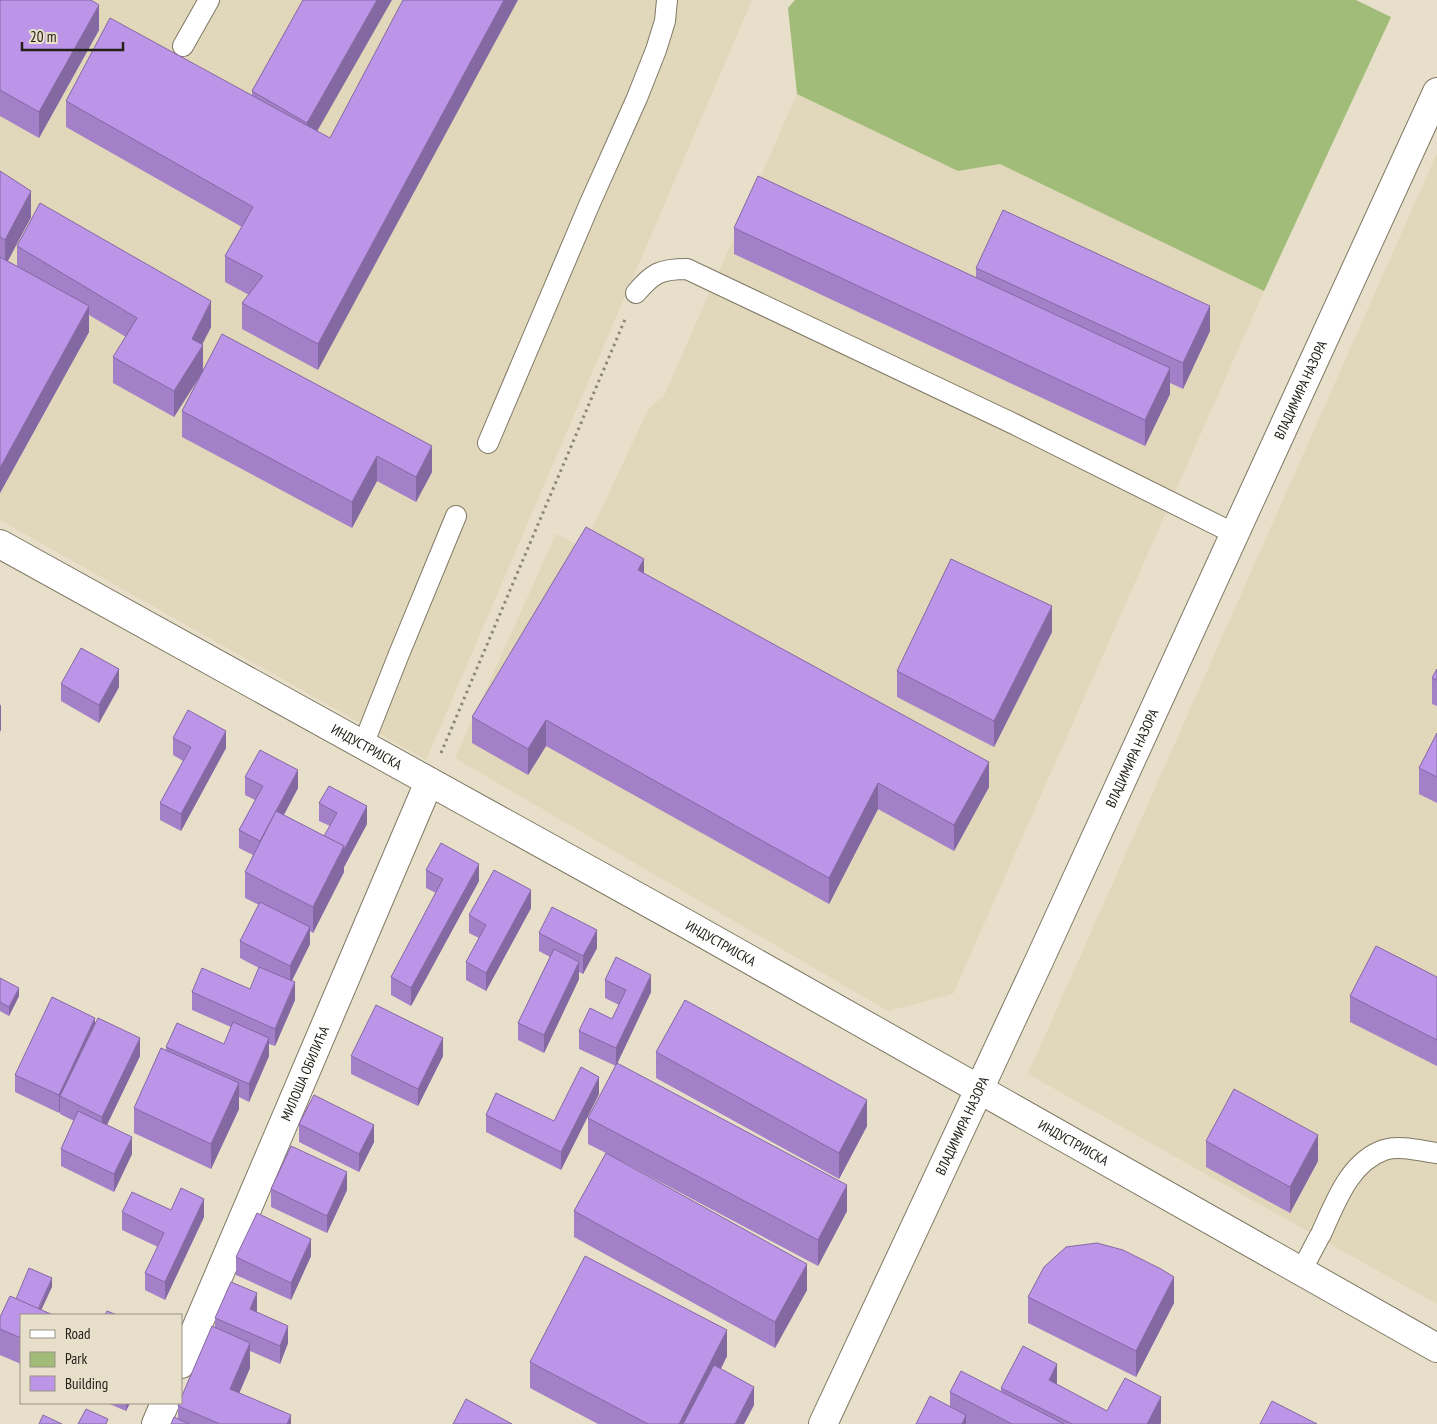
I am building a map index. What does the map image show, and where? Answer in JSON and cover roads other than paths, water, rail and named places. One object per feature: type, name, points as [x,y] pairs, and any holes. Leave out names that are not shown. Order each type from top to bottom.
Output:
[{"type":"street","name":"ВЛАДИМИРА НАЗОРА","points":[[824,1424],[1437,92]]},
{"type":"street","name":"ИНДУСТРИЈСКА","points":[[0,544],[685,923],[1437,1348]]},
{"type":"street","name":"МИЛОША ОБИЛИЋА","points":[[182,1362],[430,782]]},
{"type":"street","points":[[156,1424],[165,1404]]},
{"type":"lane","points":[[183,46],[209,0]]},
{"type":"lane","points":[[488,443],[640,90],[665,21],[667,0]]},
{"type":"lane","points":[[636,294],[650,276],[670,269],[687,269],[1014,424],[1235,534]]},
{"type":"lane","points":[[363,745],[398,654],[456,516]]},
{"type":"lane","points":[[1301,1271],[1344,1186],[1368,1158],[1385,1150],[1406,1149],[1437,1153]]}]
